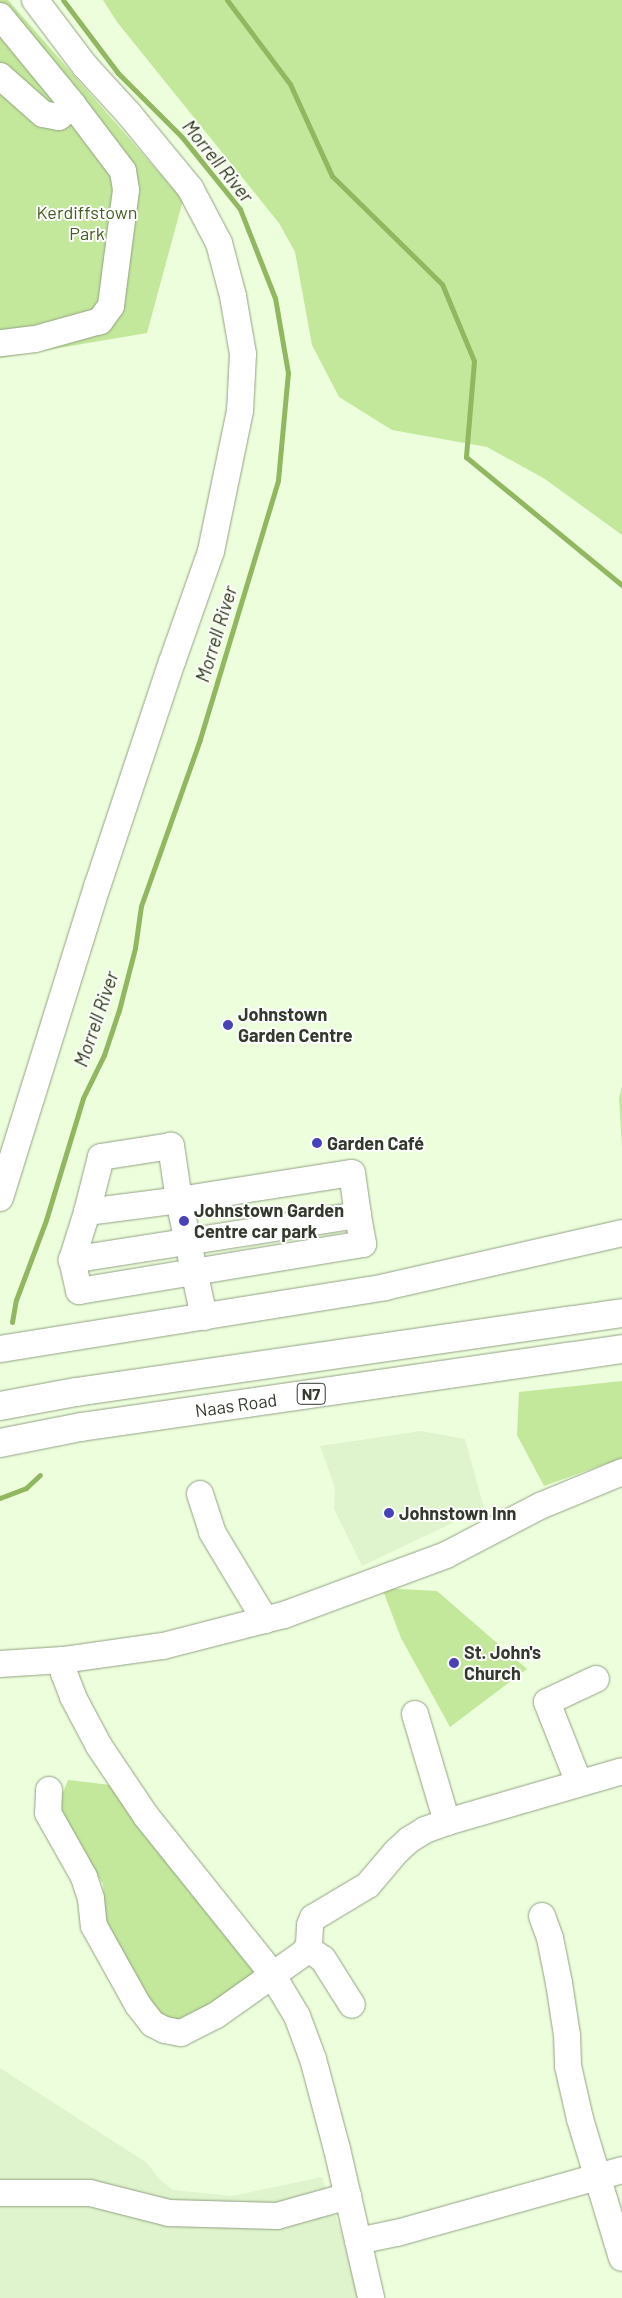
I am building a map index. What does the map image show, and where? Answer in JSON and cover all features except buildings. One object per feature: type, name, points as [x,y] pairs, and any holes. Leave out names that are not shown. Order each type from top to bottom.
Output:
[{"type":"highway","name":"Naas Road","points":[[0,1406],[76,1392],[622,1313]]},
{"type":"highway","name":"Naas Road","points":[[0,1443],[91,1426],[622,1349]]},
{"type":"street","points":[[0,1198],[98,884],[211,551],[240,411],[242,354],[233,296],[219,243],[190,188],[130,114],[85,66],[35,0]]},
{"type":"street","points":[[0,16],[124,171],[126,190],[111,306],[100,321],[34,339],[0,343]]},
{"type":"street","points":[[0,76],[43,114],[50,117],[59,117],[73,105]]},
{"type":"street","points":[[87,1212],[179,1200],[352,1173],[363,1244],[195,1273],[79,1291],[72,1260],[101,1157],[171,1146],[179,1200],[195,1273],[204,1317]]},
{"type":"street","points":[[72,1260],[358,1215]]},
{"type":"street","points":[[0,1349],[385,1287],[622,1233]]},
{"type":"street","points":[[0,1664],[62,1660],[163,1646],[265,1620],[446,1555],[540,1506],[622,1472]]},
{"type":"street","points":[[200,1494],[212,1532],[265,1620]]},
{"type":"street","points":[[62,1660],[64,1673],[76,1704],[99,1746],[146,1816],[273,1976],[297,2016],[313,2059],[348,2196],[371,2298]]},
{"type":"street","points":[[579,1783],[547,1702],[596,1679]]},
{"type":"street","points":[[415,1714],[447,1822]]},
{"type":"street","points":[[49,1790],[48,1813],[84,1877],[91,1899],[94,1926],[138,2005],[153,2024],[165,2030],[181,2033],[214,2016],[273,1976],[307,1948],[310,1925],[313,1918],[368,1885],[409,1840],[425,1830],[622,1771]]},
{"type":"street","points":[[542,1916],[550,1938],[559,1983],[567,2035],[568,2066],[580,2119],[610,2173],[622,2258]]},
{"type":"street","points":[[307,1948],[323,1959],[352,2005]]},
{"type":"street","points":[[358,2241],[397,2233],[610,2173]]},
{"type":"street","points":[[0,2193],[90,2193],[169,2212],[277,2216],[348,2196]]},
{"type":"shaded area","points":[[421,1431],[465,1439],[484,1508],[362,1566],[334,1509],[335,1488],[320,1446]]},
{"type":"shaded area","points":[[0,2068],[147,2163],[159,2179],[173,2190],[232,2196],[322,2177],[341,2232],[358,2298],[0,2298]]},
{"type":"green space","name":"Kerdiffstown Park","points":[[0,0],[8,0],[183,200],[147,333],[0,358]]},
{"type":"green space","points":[[103,0],[622,0],[622,535],[545,479],[487,447],[392,430],[339,397],[312,345],[295,252],[279,223],[117,22]]},
{"type":"green space","points":[[622,1086],[622,1147],[619,1098]]},
{"type":"green space","points":[[622,1381],[622,1458],[544,1486],[517,1435],[519,1392]]},
{"type":"green space","points":[[382,1588],[437,1591],[527,1669],[450,1727],[401,1638]]},
{"type":"green space","points":[[68,1780],[111,1785],[260,1975],[187,2018],[176,2020],[164,2018],[155,2009],[106,1929],[103,1884],[59,1814],[57,1807]]},
{"type":"waterway","name":"Morrell River","points":[[12,1322],[16,1300],[46,1220],[83,1098],[104,1055],[119,1010],[135,948],[141,906],[200,739],[278,480],[288,373],[275,298],[240,209],[182,137],[118,73],[63,0]]},
{"type":"waterway","points":[[227,0],[290,84],[332,176],[442,284],[474,361],[466,457],[622,585]]},
{"type":"waterway","points":[[0,1498],[26,1488],[40,1475]]},
{"type":"place","name":"Johnstown Garden Centre","points":[[228,1025]]},
{"type":"place","name":"Garden Café","points":[[317,1143]]},
{"type":"place","name":"Johnstown Garden Centre car park","points":[[184,1221]]},
{"type":"place","name":"Johnstown Inn","points":[[389,1513]]},
{"type":"place","name":"St. John's Church","points":[[454,1663]]}]
